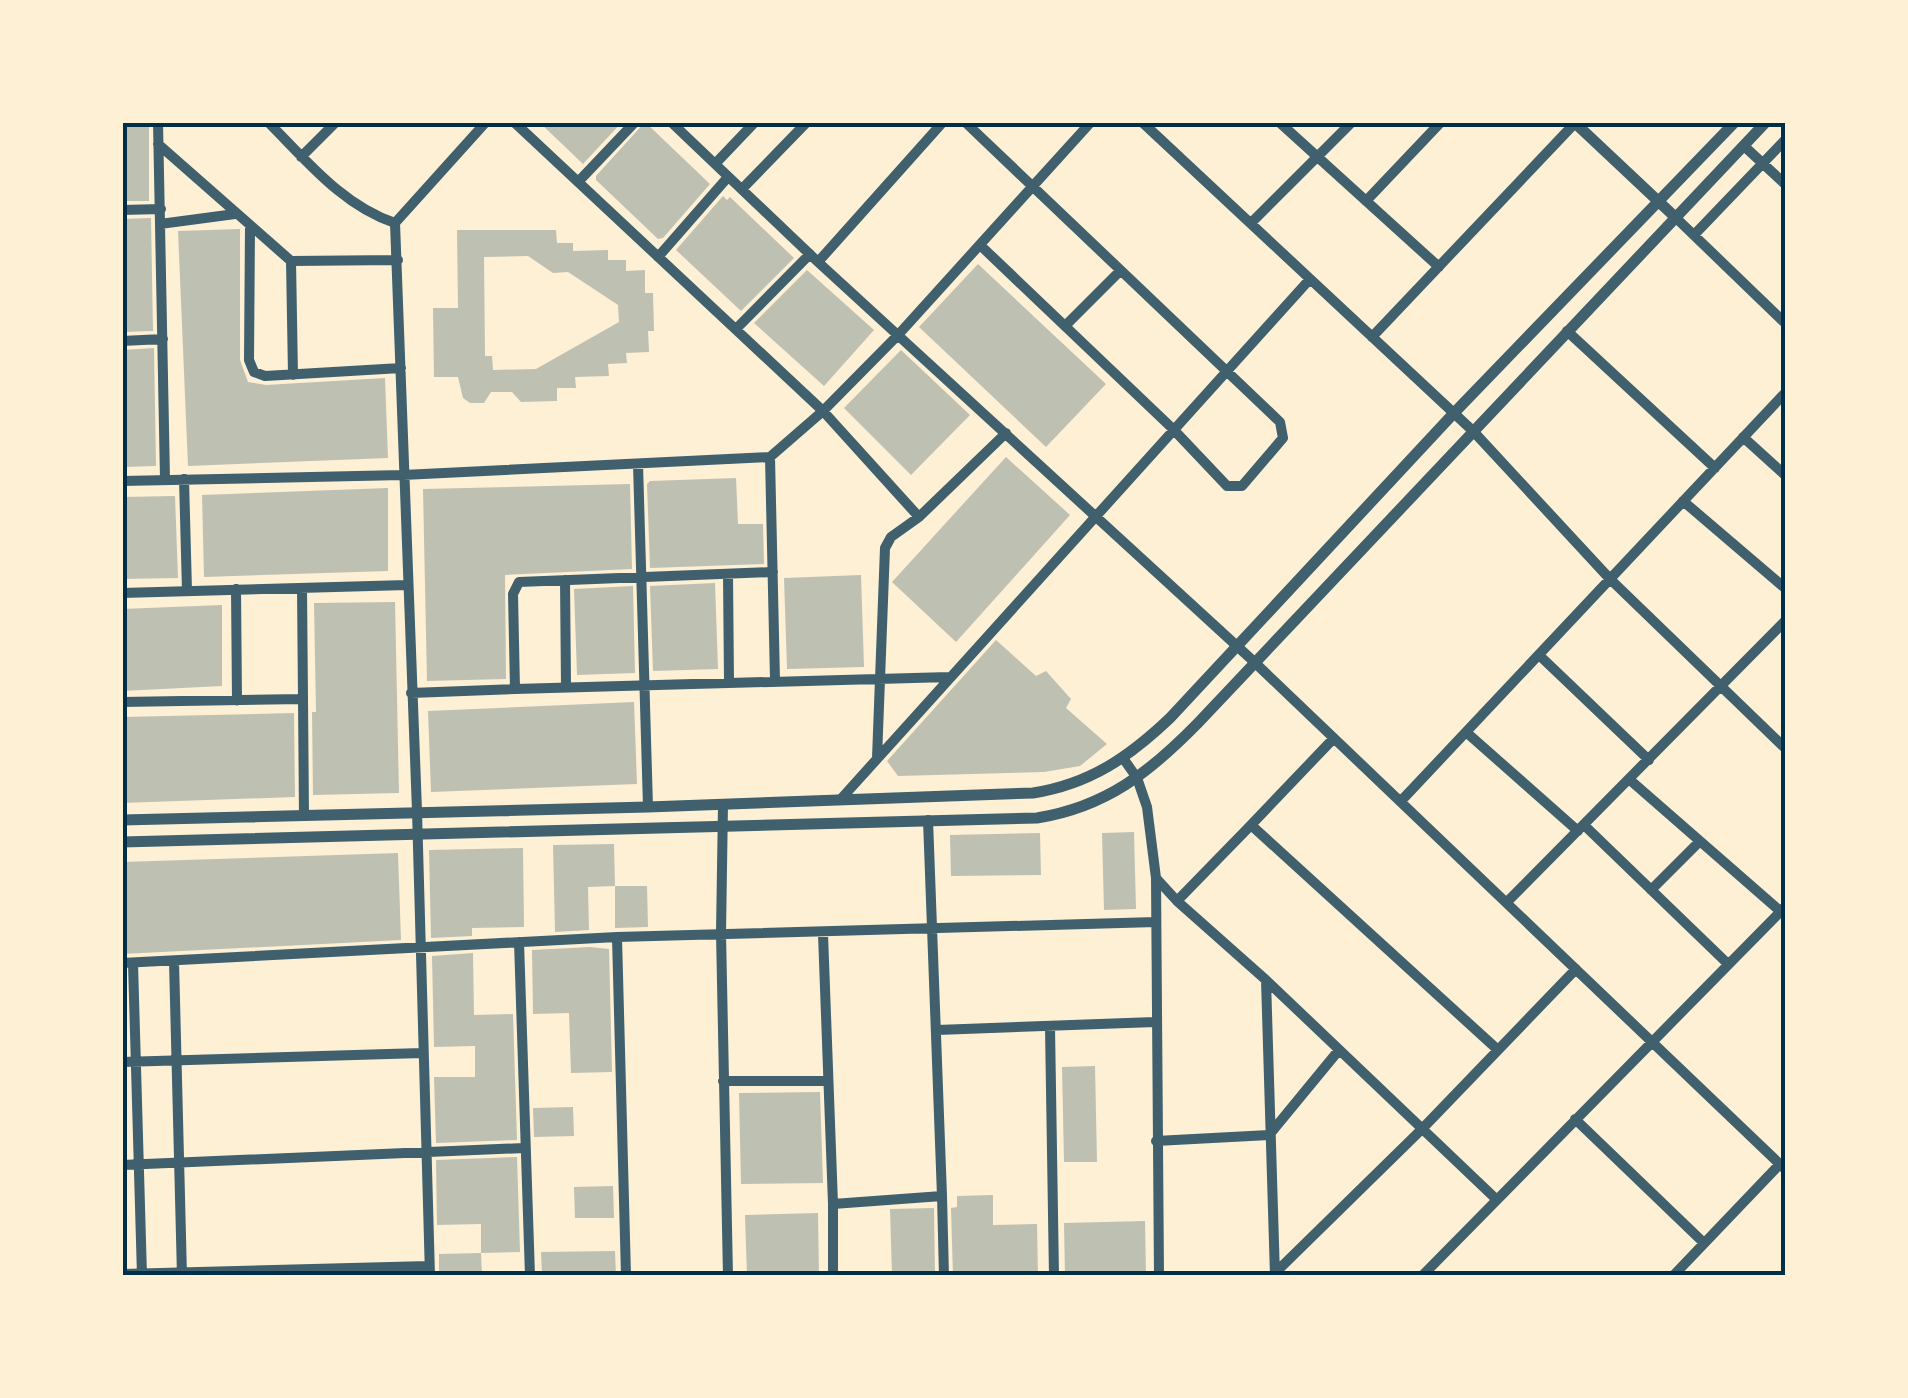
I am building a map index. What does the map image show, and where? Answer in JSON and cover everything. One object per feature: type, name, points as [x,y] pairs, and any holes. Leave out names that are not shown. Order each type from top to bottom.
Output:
[{"type":"street","points":[[158,122],[165,480]]},
{"type":"street","points":[[268,122],[301,157],[362,209],[395,224]]},
{"type":"street","points":[[301,157],[336,122]]},
{"type":"street","points":[[122,1274],[430,1271],[395,224],[486,122]]},
{"type":"street","points":[[514,122],[823,411],[920,517]]},
{"type":"street","points":[[578,182],[636,122]]},
{"type":"street","points":[[671,122],[1401,801],[1782,1168],[1674,1276]]},
{"type":"street","points":[[715,164],[755,122]]},
{"type":"street","points":[[742,189],[806,122]]},
{"type":"street","points":[[736,329],[814,258],[942,122]]},
{"type":"street","points":[[965,122],[1227,371],[1284,429],[1282,438],[1242,486],[1227,486],[1173,429],[980,245]]},
{"type":"street","points":[[122,481],[404,475],[770,457],[823,411],[898,335],[1091,122]]},
{"type":"street","points":[[1142,122],[1454,413],[1610,579],[1786,748]]},
{"type":"street","points":[[1279,122],[1439,267]]},
{"type":"street","points":[[1251,224],[1352,122]]},
{"type":"street","points":[[1366,201],[1442,122]]},
{"type":"street","points":[[122,820],[840,800],[1046,791],[1083,782],[1123,758],[1170,718],[1454,413],[1735,122]]},
{"type":"street","points":[[122,842],[1037,818],[1088,807],[1136,778],[1176,745],[1766,122]]},
{"type":"street","points":[[1372,337],[1575,123],[1786,324]]},
{"type":"street","points":[[1694,235],[1786,139]]},
{"type":"street","points":[[158,144],[291,260],[398,260]]},
{"type":"street","points":[[1744,146],[1786,185]]},
{"type":"street","points":[[658,257],[728,177]]},
{"type":"street","points":[[122,210],[161,209]]},
{"type":"street","points":[[160,224],[236,214]]},
{"type":"street","points":[[250,226],[250,369],[265,376],[401,368]]},
{"type":"street","points":[[291,260],[293,375]]},
{"type":"street","points":[[1064,326],[1120,271]]},
{"type":"street","points":[[840,800],[1310,279]]},
{"type":"street","points":[[1567,332],[1714,468]]},
{"type":"street","points":[[122,341],[163,339]]},
{"type":"street","points":[[1401,801],[1786,392]]},
{"type":"street","points":[[876,759],[885,548],[891,537],[920,517],[1006,433]]},
{"type":"street","points":[[1744,437],[1786,476]]},
{"type":"street","points":[[770,457],[775,680]]},
{"type":"street","points":[[638,464],[648,807]]},
{"type":"street","points":[[184,479],[187,591]]},
{"type":"street","points":[[1683,501],[1786,589]]},
{"type":"street","points":[[515,688],[515,586],[521,582],[773,572]]},
{"type":"street","points":[[728,574],[729,682]]},
{"type":"street","points":[[565,580],[566,686]]},
{"type":"street","points":[[122,593],[407,585]]},
{"type":"street","points":[[302,588],[304,816]]},
{"type":"street","points":[[236,589],[237,701]]},
{"type":"street","points":[[1507,902],[1786,620]]},
{"type":"street","points":[[1539,655],[1649,760]]},
{"type":"street","points":[[411,694],[566,686],[949,677]]},
{"type":"street","points":[[122,702],[302,699]]},
{"type":"street","points":[[1466,732],[1581,828],[1728,964]]},
{"type":"street","points":[[1177,901],[1334,738]]},
{"type":"street","points":[[1123,758],[1136,778],[1151,820],[1156,878],[1159,1276]]},
{"type":"street","points":[[1440,1276],[1426,1271],[1783,908],[1630,780]]},
{"type":"street","points":[[723,804],[728,1276]]},
{"type":"street","points":[[928,820],[944,1276]]},
{"type":"street","points":[[1251,824],[1498,1050]]},
{"type":"street","points":[[1651,890],[1700,841]]},
{"type":"street","points":[[1156,878],[1496,1199]]},
{"type":"street","points":[[142,1275],[136,1062],[128,963],[617,938],[1156,922]]},
{"type":"street","points":[[823,934],[833,1276]]},
{"type":"street","points":[[617,938],[626,1276]]},
{"type":"street","points":[[519,942],[530,1276]]},
{"type":"street","points":[[174,962],[182,1274]]},
{"type":"street","points":[[1275,1274],[1576,969]]},
{"type":"street","points":[[1266,980],[1275,1274]]},
{"type":"street","points":[[937,1030],[1155,1022]]},
{"type":"street","points":[[1050,1027],[1054,1276]]},
{"type":"street","points":[[1156,1142],[1269,1135],[1339,1050]]},
{"type":"street","points":[[122,1062],[422,1053]]},
{"type":"street","points":[[724,1081],[827,1082]]},
{"type":"street","points":[[1576,1119],[1704,1244]]},
{"type":"street","points":[[122,1165],[524,1148]]},
{"type":"street","points":[[832,1204],[942,1196]]},
{"type":"building","points":[[122,122],[149,122],[149,201],[122,201]]},
{"type":"building","points":[[539,122],[622,122],[583,164]]},
{"type":"building","points":[[645,122],[710,184],[658,239],[596,180]]},
{"type":"building","points":[[723,196],[727,200],[730,197],[794,258],[741,311],[676,250]]},
{"type":"building","points":[[151,218],[153,331],[122,332],[122,219]]},
{"type":"building","points":[[240,229],[240,360],[248,382],[266,385],[385,378],[388,458],[188,466],[178,231]]},
{"type":"building","points":[[457,230],[556,230],[557,243],[573,243],[573,251],[608,250],[608,260],[626,260],[626,271],[645,270],[645,293],[653,293],[654,331],[648,331],[649,352],[626,353],[627,363],[608,364],[609,376],[575,377],[576,388],[557,388],[557,401],[521,402],[512,392],[491,392],[484,403],[470,403],[463,398],[458,377],[434,377],[433,308],[458,308]],"holes":[[[528,256],[553,273],[568,272],[618,305],[619,322],[536,369],[493,370],[492,356],[485,356],[484,257]]]},
{"type":"building","points":[[978,264],[1106,384],[1046,447],[919,327]]},
{"type":"building","points":[[807,270],[874,330],[824,386],[754,323]]},
{"type":"building","points":[[154,348],[156,466],[122,467],[122,350]]},
{"type":"building","points":[[901,350],[970,415],[911,475],[844,408]]},
{"type":"building","points":[[1006,457],[1070,515],[956,642],[892,582]]},
{"type":"building","points":[[736,478],[738,524],[763,524],[764,564],[650,568],[647,484]]},
{"type":"building","points":[[630,484],[632,569],[505,575],[506,679],[427,681],[423,489]]},
{"type":"building","points":[[388,488],[388,571],[204,577],[202,495]]},
{"type":"building","points":[[175,496],[178,578],[122,579],[122,497]]},
{"type":"building","points":[[861,575],[864,667],[787,669],[784,578]]},
{"type":"building","points":[[715,583],[718,669],[653,671],[650,586]]},
{"type":"building","points":[[633,586],[635,673],[577,675],[574,589]]},
{"type":"building","points":[[395,602],[399,793],[313,795],[314,603]]},
{"type":"building","points":[[222,605],[222,686],[122,691],[122,609]]},
{"type":"building","points":[[996,640],[1036,676],[1046,671],[1071,699],[1066,708],[1107,744],[1080,766],[1044,772],[898,776],[887,761]]},
{"type":"building","points":[[634,702],[637,784],[431,792],[428,711]]},
{"type":"building","points":[[294,713],[295,797],[122,803],[122,717]]},
{"type":"building","points":[[1134,832],[1136,909],[1104,910],[1102,833]]},
{"type":"building","points":[[1040,833],[1041,875],[951,876],[950,835]]},
{"type":"building","points":[[614,844],[615,886],[588,887],[589,930],[555,932],[553,845]]},
{"type":"building","points":[[523,848],[524,927],[472,928],[472,936],[431,938],[429,850]]},
{"type":"building","points":[[398,853],[401,940],[122,954],[122,862]]},
{"type":"building","points":[[615,886],[647,886],[648,927],[615,928]]},
{"type":"building","points":[[609,949],[612,1072],[571,1073],[569,1013],[533,1014],[532,950]]},
{"type":"building","points":[[473,953],[474,1015],[513,1014],[517,1140],[436,1143],[434,1077],[475,1077],[475,1046],[434,1047],[432,956]]},
{"type":"building","points":[[1095,1066],[1097,1162],[1064,1162],[1062,1067]]},
{"type":"building","points":[[820,1092],[823,1183],[741,1184],[739,1093]]},
{"type":"building","points":[[573,1107],[574,1136],[534,1137],[533,1108]]},
{"type":"building","points":[[517,1157],[520,1252],[481,1253],[481,1224],[437,1225],[436,1160]]},
{"type":"building","points":[[613,1186],[614,1218],[575,1218],[574,1187]]},
{"type":"building","points":[[993,1195],[993,1225],[1037,1224],[1038,1276],[953,1276],[951,1208],[957,1207],[957,1196]]},
{"type":"building","points":[[934,1208],[935,1276],[892,1276],[890,1209]]},
{"type":"building","points":[[818,1213],[819,1276],[747,1276],[745,1215]]},
{"type":"building","points":[[1145,1221],[1146,1276],[1065,1276],[1064,1223]]},
{"type":"building","points":[[615,1251],[616,1276],[542,1276],[541,1252]]},
{"type":"building","points":[[481,1253],[482,1276],[439,1276],[439,1254]]}]
